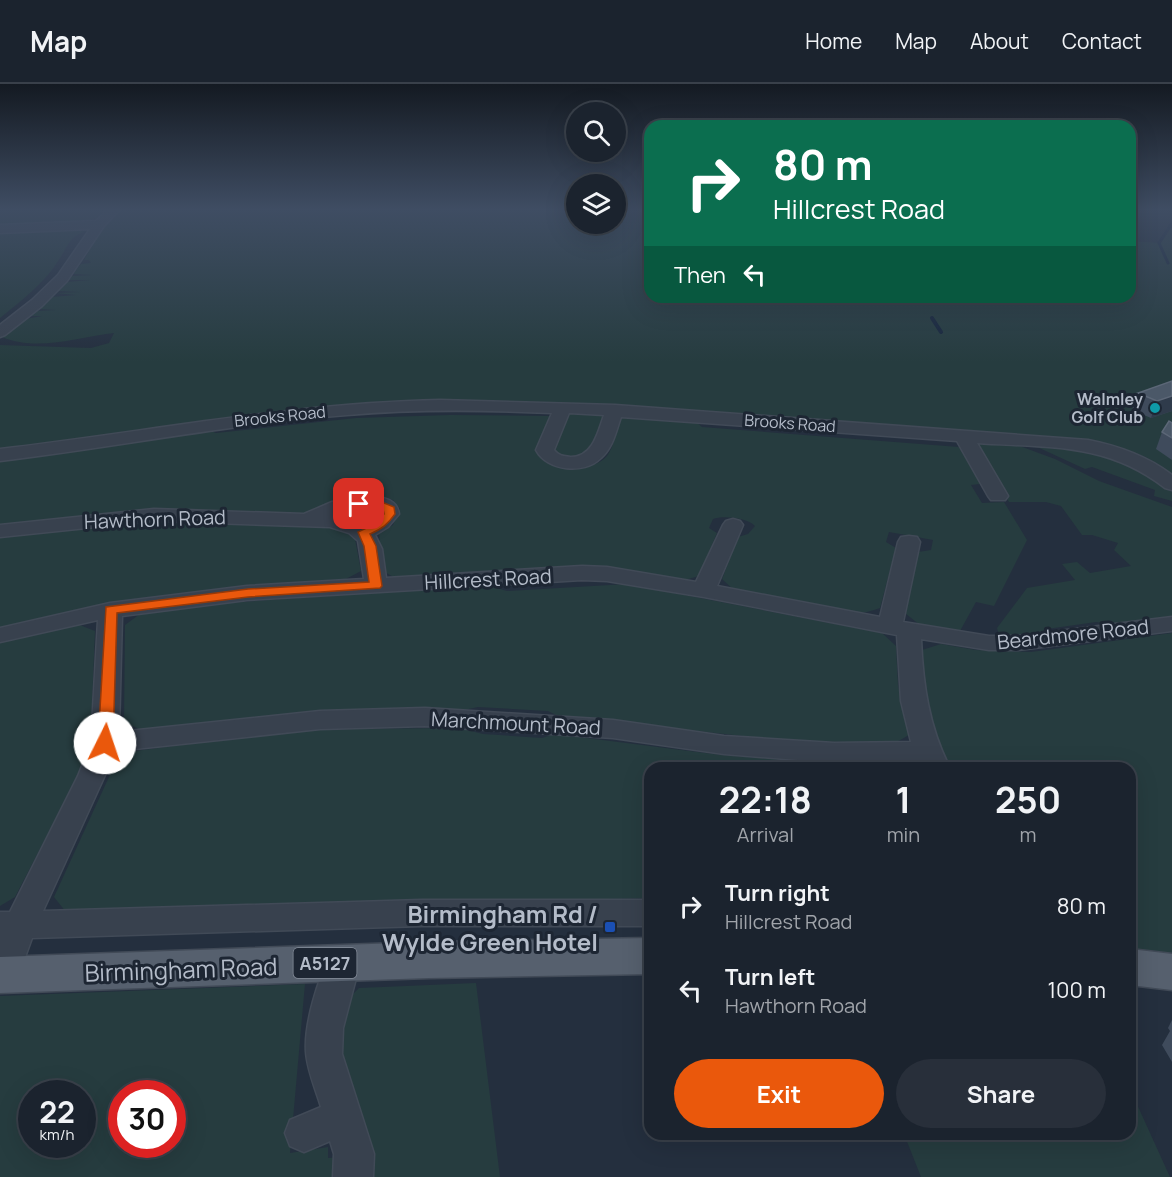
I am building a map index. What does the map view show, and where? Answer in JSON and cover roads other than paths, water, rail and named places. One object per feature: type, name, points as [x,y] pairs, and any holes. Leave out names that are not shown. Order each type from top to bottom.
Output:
[{"type":"main road","name":"Birmingham Road","points":[[2,975],[343,963],[644,956]]},
{"type":"main road","points":[[1136,968],[1172,972]]},
{"type":"street","points":[[0,332],[38,302],[68,271],[75,260]]},
{"type":"street","name":"Brooks Road","points":[[0,455],[113,441],[224,422],[342,410],[448,405],[563,407],[1088,446],[1135,458],[1172,484]]},
{"type":"street","points":[[563,407],[545,450],[551,458],[564,462],[586,460],[598,454],[615,410]]},
{"type":"street","points":[[964,437],[998,496]]},
{"type":"street","name":"Hawthorn Road","points":[[0,531],[154,515],[310,519],[350,524],[364,532],[377,527],[385,521],[389,514],[388,507],[377,503],[328,508],[310,519]]},
{"type":"street","points":[[704,590],[733,525]]},
{"type":"street","points":[[364,532],[370,546],[376,586]]},
{"type":"street","points":[[909,542],[899,628],[911,692],[931,759]]},
{"type":"street","name":"Hillcrest Road","points":[[0,634],[110,610],[248,593],[582,573],[607,574],[704,590],[974,641]]},
{"type":"street","points":[[2,975],[10,925],[92,776],[105,743],[110,610]]},
{"type":"street","name":"Beardmore Road","points":[[974,641],[1018,643],[1172,624]]},
{"type":"street","name":"Marchmount Road","points":[[105,743],[320,720],[425,717],[613,729],[724,745],[931,759]]},
{"type":"street","points":[[10,925],[422,914],[644,913]]},
{"type":"street","points":[[343,963],[325,1028],[324,1054],[354,1154],[353,1177]]},
{"type":"street","points":[[304,1133],[343,1116]]},
{"type":"waterway","points":[[932,318],[941,332]]},
{"type":"place","name":"Walmley Golf Club","points":[[1155,408]]},
{"type":"place","name":"Birmingham Rd / Wylde Green Hotel","points":[[610,927]]}]
